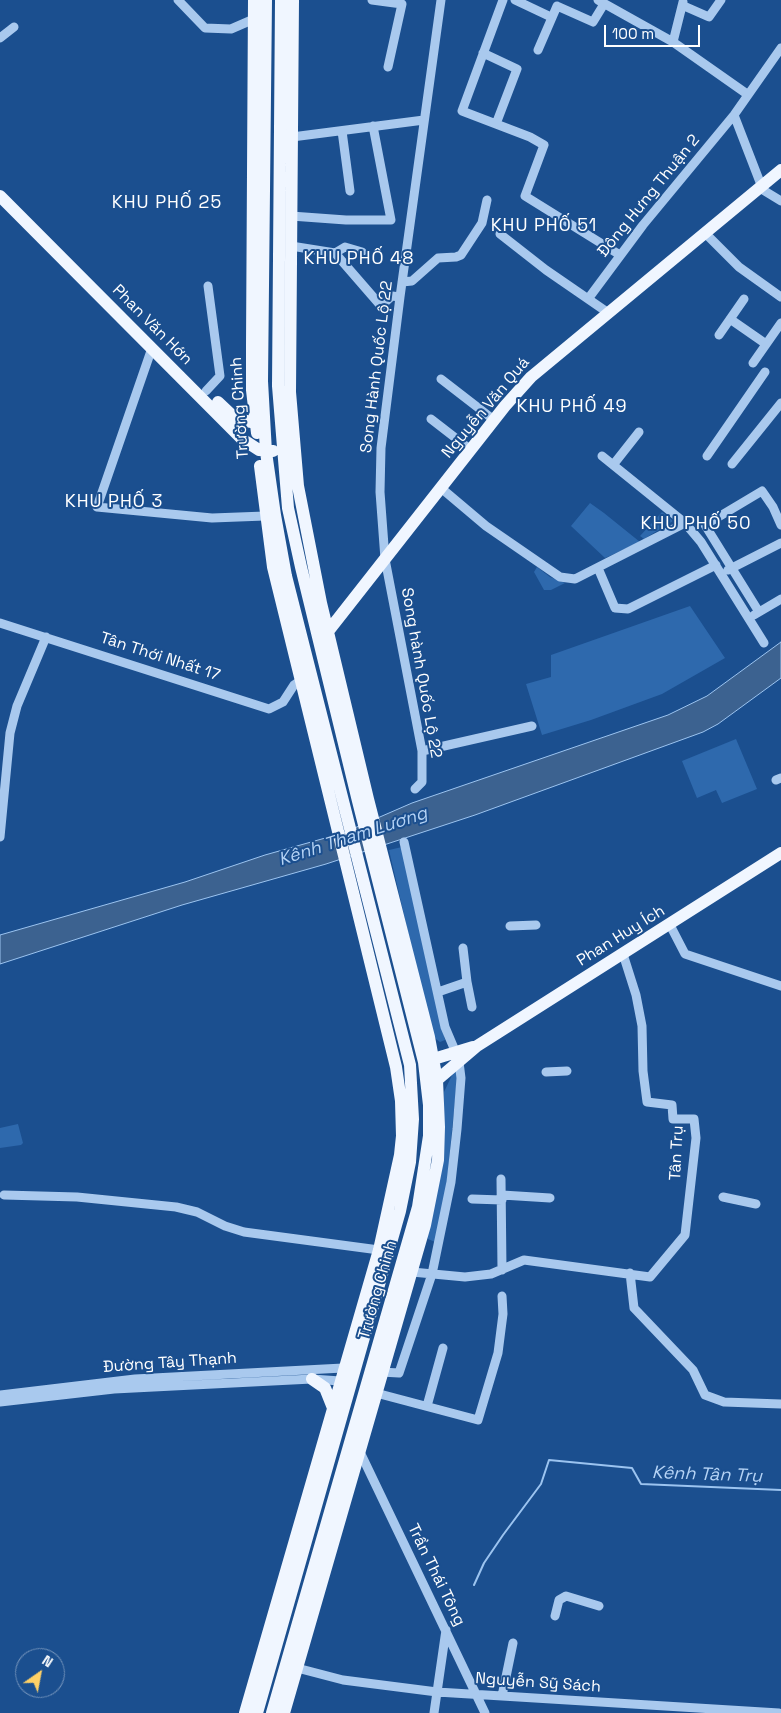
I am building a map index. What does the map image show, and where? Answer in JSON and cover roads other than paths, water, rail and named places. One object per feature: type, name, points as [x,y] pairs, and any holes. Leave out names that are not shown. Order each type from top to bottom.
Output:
[{"type":"main road","name":"Trường Chinh","points":[[254,0],[252,345],[270,515],[273,567],[300,681],[338,804]]},
{"type":"main road","name":"Trường Chinh","points":[[260,424],[266,0]]},
{"type":"main road","points":[[280,0],[277,312],[288,450],[288,508],[320,642],[363,800]]},
{"type":"main road","points":[[286,423],[291,246],[293,0]]},
{"type":"main road","name":"Nguyễn Văn Quá","points":[[320,642],[494,420],[531,377],[607,312],[781,170]]},
{"type":"main road","name":"Phan Văn Hớn","points":[[0,194],[236,420],[260,424],[286,423]]},
{"type":"main road","name":"Phan Văn Hớn","points":[[114,305],[152,348],[242,439],[262,451]]},
{"type":"main road","points":[[262,451],[288,450]]},
{"type":"main road","points":[[288,450],[363,800]]},
{"type":"main road","name":"Trường Chinh","points":[[270,515],[286,576],[354,874],[372,943],[410,1065],[402,1115],[400,1155],[379,1250],[349,1369]]},
{"type":"main road","points":[[321,603],[334,609],[346,608]]},
{"type":"main road","name":"Trường Chinh","points":[[363,800],[399,937],[429,1038],[429,1061],[438,1160],[429,1206],[412,1272],[376,1372]]},
{"type":"main road","name":"Phan Huy Ích","points":[[457,1057],[478,1046],[781,853]]},
{"type":"main road","name":"Trường Chinh","points":[[399,937],[413,1019],[429,1061]]},
{"type":"main road","name":"Trường Chinh","points":[[245,1713],[338,1431],[345,1383],[406,1183],[412,1147],[406,1086],[396,1067],[372,943]]},
{"type":"main road","points":[[413,1019],[429,1038],[457,1057]]},
{"type":"main road","points":[[396,1067],[457,1057]]},
{"type":"main road","points":[[406,1086],[432,1081],[457,1057]]},
{"type":"main road","name":"Trường Chinh","points":[[284,1713],[297,1668],[320,1569],[371,1391],[418,1207],[429,1136],[432,1081]]},
{"type":"main road","points":[[349,1369],[376,1372]]},
{"type":"main road","points":[[312,1379],[325,1388],[338,1431]]},
{"type":"main road","name":"Trường Chinh","points":[[257,1713],[332,1406],[345,1383]]},
{"type":"main road","points":[[345,1383],[371,1391]]},
{"type":"main road","name":"Trường Chinh","points":[[272,1713],[359,1450],[371,1391]]},
{"type":"main road","points":[[294,1560],[320,1569]]},
{"type":"street","points":[[178,0],[205,28],[231,29],[254,19]]},
{"type":"street","points":[[372,0],[402,4],[388,66]]},
{"type":"street","name":"Song Hành Quốc Lộ 22","points":[[385,560],[380,492],[381,448],[441,0]]},
{"type":"street","points":[[503,0],[462,111],[530,137],[544,145],[525,196],[620,255]]},
{"type":"street","points":[[515,0],[551,17]]},
{"type":"street","points":[[673,42],[683,3],[709,17],[721,0]]},
{"type":"street","points":[[538,50],[551,17],[558,6],[594,22],[601,2],[673,42],[747,94]]},
{"type":"street","points":[[0,38],[14,27]]},
{"type":"street","name":"Đông Hưng Thuận 2","points":[[588,298],[620,255],[734,115],[781,48]]},
{"type":"street","points":[[483,53],[516,69],[496,124]]},
{"type":"street","points":[[734,115],[763,190],[781,201]]},
{"type":"street","points":[[292,137],[424,120]]},
{"type":"street","points":[[291,216],[346,220],[391,220],[372,126]]},
{"type":"street","points":[[342,131],[350,191]]},
{"type":"street","points":[[402,282],[412,281],[438,258],[461,255],[482,223],[487,200]]},
{"type":"street","points":[[706,233],[739,267],[781,297]]},
{"type":"street","points":[[500,234],[546,270],[607,312]]},
{"type":"street","points":[[291,246],[336,253],[345,248],[362,252]]},
{"type":"street","points":[[336,253],[381,306],[392,296],[400,297]]},
{"type":"street","points":[[206,391],[220,376],[208,286]]},
{"type":"street","points":[[719,335],[744,299]]},
{"type":"street","points":[[730,319],[766,344]]},
{"type":"street","points":[[753,364],[781,323]]},
{"type":"street","points":[[152,348],[97,507],[207,518],[270,515]]},
{"type":"street","points":[[707,456],[765,372]]},
{"type":"street","points":[[441,380],[494,420]]},
{"type":"street","points":[[732,464],[781,403]]},
{"type":"street","points":[[431,419],[471,450]]},
{"type":"street","points":[[613,464],[639,432]]},
{"type":"street","points":[[602,456],[685,523],[722,574],[764,643]]},
{"type":"street","points":[[441,488],[486,526],[560,577],[575,579],[685,523]]},
{"type":"street","points":[[759,612],[704,525],[762,491],[773,507],[781,525]]},
{"type":"street","points":[[722,574],[781,543]]},
{"type":"street","name":"Song hành Quốc Lộ 22","points":[[385,560],[422,751],[422,782],[415,789]]},
{"type":"street","points":[[598,568],[616,608],[628,609],[716,565]]},
{"type":"street","points":[[750,618],[781,599]]},
{"type":"street","name":"Tân Thới Nhất 17","points":[[0,623],[269,709],[283,702],[294,685],[300,681]]},
{"type":"street","points":[[0,837],[10,733],[17,706],[46,637]]},
{"type":"street","points":[[422,751],[532,726]]},
{"type":"street","points":[[0,732],[10,733]]},
{"type":"street","points":[[376,1372],[399,1373],[432,1274],[451,1182],[461,1078],[457,1057],[446,1027],[404,842]]},
{"type":"street","points":[[510,926],[536,925]]},
{"type":"street","points":[[670,925],[685,954],[781,986]]},
{"type":"street","points":[[463,948],[472,1007]]},
{"type":"street","name":"Tân Trụ","points":[[623,954],[636,995],[642,1026],[643,1071],[647,1102],[672,1104],[673,1119],[694,1119],[696,1138],[685,1235],[650,1278],[630,1273]]},
{"type":"street","points":[[438,992],[467,982]]},
{"type":"street","points":[[546,1072],[567,1072]]},
{"type":"street","points":[[501,1180],[502,1270]]},
{"type":"street","points":[[4,1195],[77,1198],[176,1207],[197,1212],[225,1226],[244,1232],[379,1250]]},
{"type":"street","points":[[723,1197],[756,1204]]},
{"type":"street","points":[[472,1199],[550,1198]]},
{"type":"street","points":[[412,1272],[465,1277],[491,1274],[524,1260],[630,1273],[634,1308],[693,1370],[705,1395],[724,1402],[781,1404]]},
{"type":"street","points":[[371,1391],[478,1420],[498,1353],[502,1296]]},
{"type":"street","points":[[427,1406],[443,1348]]},
{"type":"street","name":"Đường Tây Thạnh","points":[[0,1395],[113,1385],[349,1369]]},
{"type":"street","name":"Đường Tây Thạnh","points":[[173,1382],[312,1379],[345,1383]]},
{"type":"street","name":"Đường Tây Thạnh","points":[[0,1402],[113,1385]]},
{"type":"street","name":"Trần Thái Tông","points":[[359,1450],[485,1713]]},
{"type":"street","points":[[555,1616],[560,1600],[566,1596],[599,1606]]},
{"type":"street","points":[[434,1713],[446,1630]]},
{"type":"street","points":[[502,1696],[514,1643]]},
{"type":"street","name":"Nguyễn Sỹ Sách","points":[[297,1668],[343,1680],[436,1692],[779,1713]]},
{"type":"water","name":"Kênh Tham Lương","points":[[781,642],[781,678],[718,724],[703,732],[475,815],[326,864],[182,905],[0,964],[0,935],[185,882],[265,855],[343,833],[412,803],[668,715],[707,696]]},
{"type":"waterway","name":"Kênh Tân Trụ","points":[[474,1585],[484,1563],[541,1484],[549,1460],[632,1468],[641,1484],[781,1490]]},
{"type":"district","name":"KHU PHỐ 25","points":[[167,203]]},
{"type":"district","name":"KHU PHỐ 51","points":[[544,226]]},
{"type":"district","name":"KHU PHỐ 48","points":[[359,259]]},
{"type":"district","name":"KHU PHỐ 49","points":[[572,407]]},
{"type":"district","name":"KHU PHỐ 3","points":[[114,502]]},
{"type":"district","name":"KHU PHỐ 50","points":[[696,524]]}]
